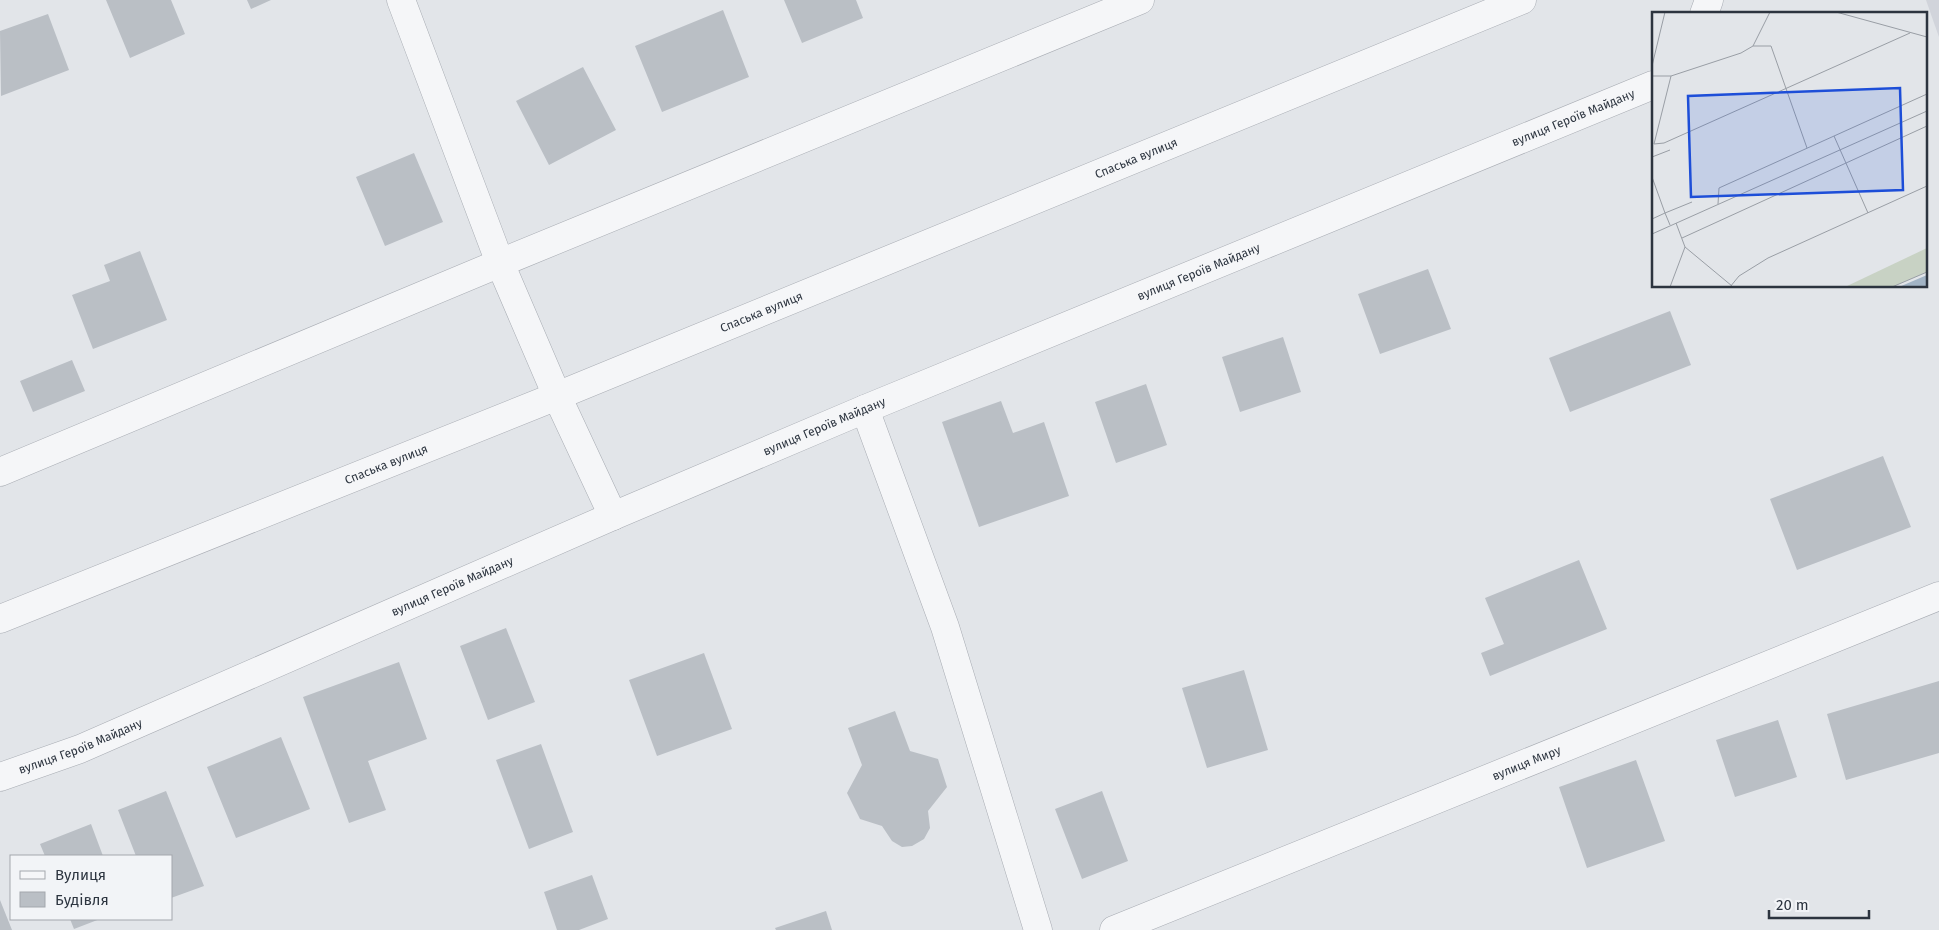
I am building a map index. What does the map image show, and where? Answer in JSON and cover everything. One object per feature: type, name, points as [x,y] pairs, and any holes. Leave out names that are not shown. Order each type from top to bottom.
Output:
[{"type":"street","points":[[402,0],[500,262],[557,396],[613,516]]},
{"type":"street","points":[[0,472],[500,262],[1140,0]]},
{"type":"street","name":"Спаська вулиця","points":[[0,619],[557,396],[1522,0]]},
{"type":"street","points":[[1705,12],[1709,0]]},
{"type":"street","name":"вулиця Героїв Майдану","points":[[0,777],[80,749],[613,516],[865,409],[1652,85]]},
{"type":"street","points":[[865,409],[945,628],[1038,930]]},
{"type":"street","name":"вулиця Миру","points":[[1114,930],[1939,596]]},
{"type":"shaded area","points":[[1926,0],[1939,0],[1939,37],[1934,23]]},
{"type":"building","points":[[106,0],[171,0],[185,34],[130,58]]},
{"type":"building","points":[[247,0],[271,0],[251,9]]},
{"type":"building","points":[[784,0],[856,0],[863,18],[802,43]]},
{"type":"building","points":[[723,10],[749,77],[662,112],[635,46]]},
{"type":"building","points":[[48,14],[69,70],[1,96],[0,31]]},
{"type":"building","points":[[583,67],[616,130],[549,165],[516,101]]},
{"type":"building","points":[[414,153],[443,222],[385,246],[356,177]]},
{"type":"building","points":[[140,251],[167,320],[93,349],[72,295],[110,281],[104,265]]},
{"type":"building","points":[[1428,269],[1451,329],[1380,354],[1358,294]]},
{"type":"building","points":[[1670,311],[1691,365],[1570,412],[1549,358]]},
{"type":"building","points":[[1283,337],[1301,392],[1240,412],[1222,357]]},
{"type":"building","points":[[72,360],[85,391],[33,412],[20,381]]},
{"type":"building","points":[[1146,384],[1167,445],[1116,463],[1095,402]]},
{"type":"building","points":[[1001,401],[1013,433],[1044,422],[1069,496],[979,527],[942,422]]},
{"type":"building","points":[[1883,456],[1911,527],[1797,570],[1770,499]]},
{"type":"building","points":[[1579,560],[1607,629],[1490,676],[1481,653],[1504,644],[1485,598]]},
{"type":"building","points":[[506,628],[535,702],[488,720],[460,646]]},
{"type":"building","points":[[704,653],[732,729],[657,756],[629,680]]},
{"type":"building","points":[[399,662],[427,739],[368,761],[386,810],[349,823],[303,697]]},
{"type":"building","points":[[1244,670],[1268,750],[1207,768],[1182,688]]},
{"type":"building","points":[[1939,681],[1939,753],[1846,780],[1827,714]]},
{"type":"building","points":[[895,711],[910,751],[938,759],[947,787],[928,811],[930,828],[924,839],[912,846],[902,847],[892,841],[882,826],[860,819],[847,793],[862,765],[848,728]]},
{"type":"building","points":[[1778,720],[1797,777],[1735,797],[1716,740]]},
{"type":"building","points":[[281,737],[310,809],[236,838],[207,767]]},
{"type":"building","points":[[541,744],[573,832],[529,849],[496,760]]},
{"type":"building","points":[[1636,760],[1665,841],[1587,868],[1559,787]]},
{"type":"building","points":[[166,791],[204,886],[172,898],[172,855],[136,855],[118,810]]},
{"type":"building","points":[[1102,791],[1128,861],[1082,879],[1055,809]]},
{"type":"building","points":[[91,824],[103,855],[45,855],[40,844]]},
{"type":"building","points":[[592,875],[608,919],[579,930],[557,930],[544,892]]},
{"type":"building","points":[[0,900],[12,930],[0,930]]},
{"type":"building","points":[[826,911],[832,930],[776,930],[775,928]]},
{"type":"building","points":[[70,920],[97,920],[74,929]]}]
